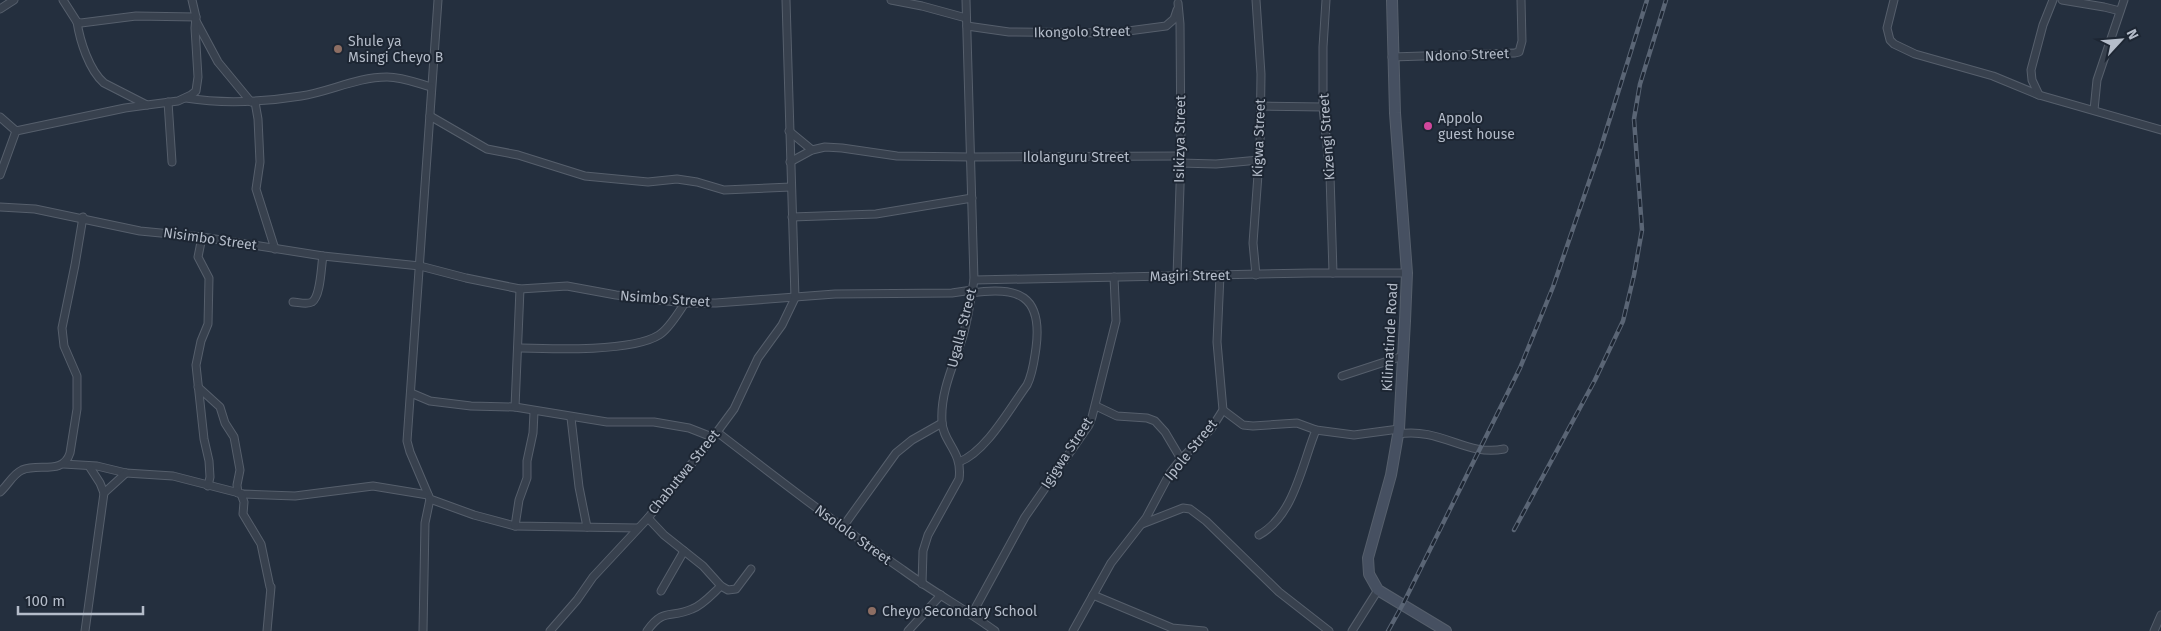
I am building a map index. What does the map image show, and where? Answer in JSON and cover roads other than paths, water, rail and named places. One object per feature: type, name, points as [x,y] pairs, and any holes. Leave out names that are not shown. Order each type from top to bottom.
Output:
[{"type":"main road","name":"Kilimatinde Road","points":[[1378,590],[1369,574],[1368,558],[1378,515],[1391,475],[1398,431],[1406,273],[1392,57],[1392,0]]},
{"type":"main road","points":[[1378,590],[1446,631]]},
{"type":"street","points":[[0,9],[14,0]]},
{"type":"street","points":[[63,0],[77,22],[79,34],[98,78],[108,86],[147,105]]},
{"type":"street","points":[[185,98],[196,90],[198,85],[196,19],[192,0]]},
{"type":"street","points":[[423,631],[425,523],[429,497],[407,441],[438,0]]},
{"type":"street","points":[[786,0],[795,298]]},
{"type":"street","points":[[891,0],[922,6],[967,22]]},
{"type":"street","name":"Ugalla Street","points":[[942,423],[948,382],[966,323],[974,280],[966,0]]},
{"type":"street","name":"Kigwa Street","points":[[1256,0],[1260,106],[1259,160],[1254,225],[1256,275]]},
{"type":"street","name":"Kizengi Street","points":[[1326,0],[1323,46],[1323,106],[1330,175],[1333,273]]},
{"type":"street","name":"Ndono Street","points":[[1392,57],[1518,52],[1522,41],[1521,0]]},
{"type":"street","points":[[1894,0],[1887,28],[1890,40],[1894,44],[1915,54],[1993,76],[2039,94],[2161,130]]},
{"type":"street","points":[[2039,94],[2032,80],[2031,70],[2043,26],[2053,0]]},
{"type":"street","points":[[2062,0],[2104,6],[2120,11]]},
{"type":"street","points":[[2094,110],[2097,80],[2124,0]]},
{"type":"street","name":"Ikongolo Street","points":[[967,22],[1009,32],[1061,34],[1113,33],[1156,29],[1166,26],[1174,20],[1178,2]]},
{"type":"street","name":"Isikizya Street","points":[[1177,276],[1181,159],[1180,24],[1178,2]]},
{"type":"street","points":[[77,22],[136,16],[196,19]]},
{"type":"street","points":[[196,19],[218,62],[253,102],[258,119],[260,162],[256,189],[275,249]]},
{"type":"street","points":[[16,130],[185,98],[253,102],[301,96],[343,85],[387,77],[432,87]]},
{"type":"street","points":[[168,102],[172,162]]},
{"type":"street","points":[[1260,106],[1323,106]]},
{"type":"street","points":[[430,116],[487,149],[518,155],[585,176],[648,182],[677,179],[697,182],[724,190],[791,187]]},
{"type":"street","points":[[0,117],[16,130]]},
{"type":"street","points":[[0,175],[16,130]]},
{"type":"street","points":[[789,131],[812,150],[790,162]]},
{"type":"street","name":"Ilolanguru Street","points":[[812,150],[825,147],[842,148],[897,156],[1181,159],[1216,164],[1259,160]]},
{"type":"street","points":[[792,218],[855,216],[899,211],[972,198]]},
{"type":"street","name":"Nisimbo Street","points":[[0,207],[35,209],[83,217],[140,231],[202,237],[323,256],[420,266]]},
{"type":"street","points":[[63,464],[68,460],[70,453],[78,390],[77,376],[64,346],[62,328],[76,265],[83,217]]},
{"type":"street","points":[[202,237],[198,257],[209,278],[208,324],[201,341],[196,365],[204,439],[209,461],[210,477],[208,486]]},
{"type":"street","points":[[293,302],[308,303],[316,298],[323,256]]},
{"type":"street","name":"Nsimbo Street","points":[[420,266],[520,289],[568,286],[616,295],[685,303],[716,303],[835,294],[952,293],[1000,290],[1018,294],[1031,306],[1035,313],[1038,331],[1032,376],[978,450],[967,460],[959,462]]},
{"type":"street","name":"Magiri Street","points":[[974,280],[1406,273]]},
{"type":"street","name":"Ipole Street","points":[[1073,631],[1111,563],[1155,503],[1170,473],[1181,459],[1212,429],[1222,410],[1217,342],[1220,275]]},
{"type":"street","name":"Igigwa Street","points":[[972,614],[1025,517],[1088,425],[1096,406],[1116,321],[1114,277]]},
{"type":"street","points":[[515,407],[520,289]]},
{"type":"street","name":"Chabutwa Street","points":[[552,630],[593,577],[648,518],[734,409],[755,363],[782,325],[795,298]]},
{"type":"street","points":[[518,348],[573,349],[648,340],[661,334],[685,303]]},
{"type":"street","points":[[1342,376],[1403,356]]},
{"type":"street","points":[[198,387],[220,407],[225,423],[234,437],[236,457],[240,470],[237,485],[244,502],[243,514],[261,544],[270,587],[267,631]]},
{"type":"street","name":"Nsololo Street","points":[[411,393],[430,401],[471,406],[515,407],[534,412],[606,422],[654,422],[715,434],[842,528],[922,584],[972,614],[995,631]]},
{"type":"street","points":[[1096,406],[1117,416],[1148,418],[1155,421],[1165,432],[1181,459]]},
{"type":"street","points":[[1222,410],[1243,425],[1266,426],[1297,423],[1316,430],[1354,436],[1398,431],[1427,433],[1478,450],[1491,452],[1504,450]]},
{"type":"street","points":[[515,526],[519,500],[527,478],[528,452],[533,433],[534,412]]},
{"type":"street","points":[[571,418],[579,487],[587,527]]},
{"type":"street","points":[[842,528],[896,453],[912,440],[942,423],[959,462],[959,479],[928,535],[923,551],[922,584]]},
{"type":"street","points":[[1259,535],[1275,523],[1293,494],[1316,430]]},
{"type":"street","points":[[0,492],[24,469],[63,464],[89,466],[126,473],[173,476],[240,494],[295,496],[373,486],[429,497],[474,515],[515,526],[638,528]]},
{"type":"street","points":[[85,631],[104,493],[89,466]]},
{"type":"street","points":[[104,493],[126,473]]},
{"type":"street","points":[[1141,524],[1182,508],[1190,509],[1206,521],[1279,592],[1329,631]]},
{"type":"street","points":[[648,518],[664,535],[703,566],[721,586],[728,590],[736,589],[750,569]]},
{"type":"street","points":[[661,591],[684,551]]},
{"type":"street","points":[[647,631],[655,619],[663,615],[694,609],[721,586]]},
{"type":"street","points":[[1352,631],[1378,590]]},
{"type":"street","points":[[908,631],[941,595]]},
{"type":"street","points":[[1094,595],[1172,628],[1204,631]]},
{"type":"street","points":[[2154,631],[2161,615]]},
{"type":"railway","points":[[1388,631],[1520,368],[1553,287],[1601,147],[1647,0]]},
{"type":"railway","points":[[1514,530],[1595,380],[1623,321],[1642,230],[1634,119],[1640,84],[1666,0]]},
{"type":"place","name":"Shule ya Msingi Cheyo B","points":[[338,49]]},
{"type":"place","name":"Appolo guest house","points":[[1428,126]]},
{"type":"place","name":"Cheyo Secondary School","points":[[872,611]]}]
